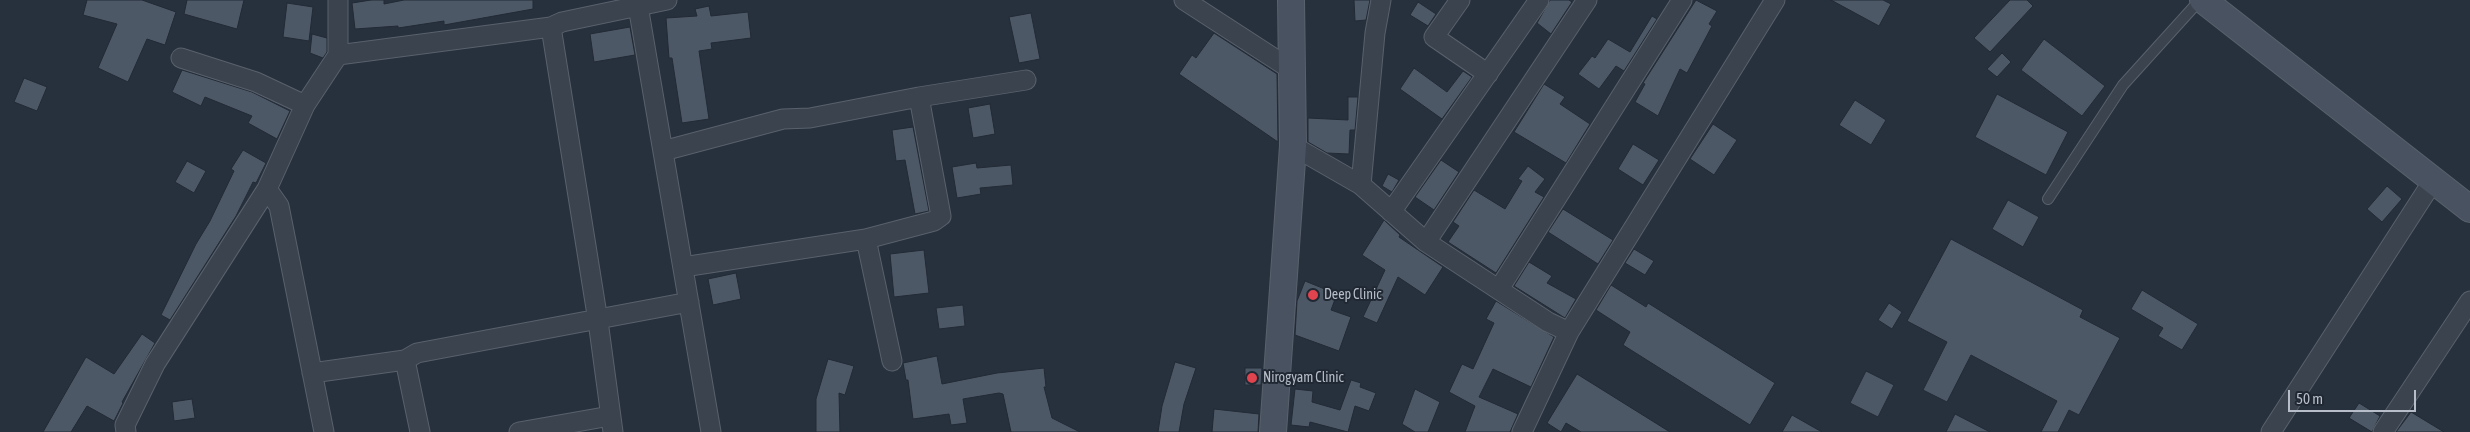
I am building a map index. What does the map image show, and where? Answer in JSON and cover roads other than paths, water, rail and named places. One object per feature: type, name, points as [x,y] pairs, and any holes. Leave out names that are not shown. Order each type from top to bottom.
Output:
[{"type":"street","points":[[126,432],[125,424],[155,364],[268,189],[305,105],[338,55],[338,0]]},
{"type":"street","points":[[338,55],[551,27],[562,22],[638,2],[666,0]]},
{"type":"street","points":[[1184,0],[1292,70]]},
{"type":"street","points":[[1273,432],[1293,146],[1291,0]]},
{"type":"street","points":[[1361,185],[1375,33],[1381,0]]},
{"type":"street","points":[[1460,0],[1434,37],[1488,74]]},
{"type":"street","points":[[1391,212],[1539,0]]},
{"type":"street","points":[[1426,242],[1587,0]]},
{"type":"street","points":[[1499,289],[1682,0]]},
{"type":"street","points":[[1522,432],[1569,332],[1775,0]]},
{"type":"street","points":[[2202,0],[2470,210]]},
{"type":"street","points":[[638,2],[711,432]]},
{"type":"street","points":[[519,432],[611,424],[598,321],[551,27]]},
{"type":"street","points":[[181,58],[256,82],[305,105]]},
{"type":"street","points":[[663,151],[783,119],[810,118],[919,97],[1026,80]]},
{"type":"street","points":[[683,267],[866,239],[934,221],[942,216],[919,97]]},
{"type":"street","points":[[1293,146],[1361,185],[1426,242],[1548,322],[1569,332]]},
{"type":"street","points":[[2271,432],[2433,181]]},
{"type":"street","points":[[268,189],[279,206],[324,432]]},
{"type":"street","points":[[866,239],[892,361]]},
{"type":"street","points":[[2384,432],[2470,301]]},
{"type":"street","points":[[312,373],[405,360],[417,353],[598,321],[689,302]]},
{"type":"street","points":[[405,360],[420,432]]},
{"type":"lane","points":[[2048,200],[2123,85],[2202,0]]},
{"type":"place","name":"Deep Clinic","points":[[1313,295]]},
{"type":"place","name":"Nirogyam Clinic","points":[[1252,378]]}]
